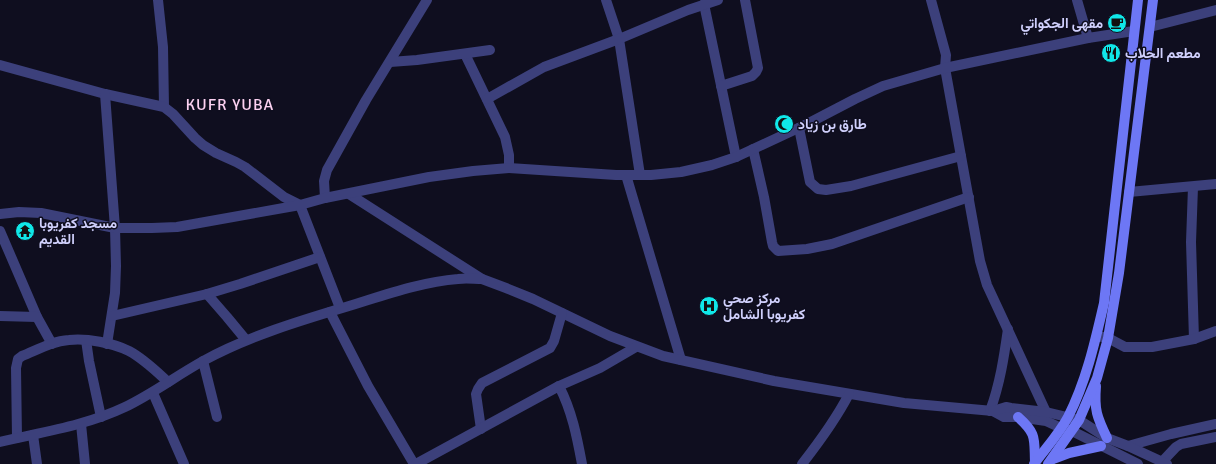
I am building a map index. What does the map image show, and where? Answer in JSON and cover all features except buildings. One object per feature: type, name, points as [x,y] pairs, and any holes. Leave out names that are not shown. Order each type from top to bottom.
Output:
[{"type":"main road","points":[[1034,463],[1061,428],[1067,417],[1077,396],[1097,336],[1104,303],[1138,0]]},
{"type":"main road","points":[[1050,461],[1079,420],[1097,378],[1108,338],[1119,273],[1153,0]]},
{"type":"main road","points":[[1125,117],[1139,116]]},
{"type":"main road","points":[[1050,461],[1069,453],[1104,442],[1095,404],[1097,378]]},
{"type":"main road","points":[[1018,417],[1032,432],[1034,439],[1034,463]]},
{"type":"street","points":[[158,0],[163,47],[164,107]]},
{"type":"street","points":[[325,198],[324,181],[327,170],[366,100],[427,0]]},
{"type":"street","points":[[606,0],[619,39],[640,175]]},
{"type":"street","points":[[487,99],[544,67],[619,39],[704,4],[718,0]]},
{"type":"street","points":[[721,86],[752,76],[758,68],[745,0]]},
{"type":"street","points":[[931,0],[946,55],[945,68],[983,274],[1046,412]]},
{"type":"street","points":[[1077,0],[1088,38]]},
{"type":"street","points":[[704,4],[736,157]]},
{"type":"street","points":[[1150,27],[1216,10]]},
{"type":"street","points":[[0,214],[19,212],[41,213],[116,228],[177,227],[300,205],[325,198],[473,170],[509,168],[626,175],[651,175],[681,172],[712,165],[736,157],[829,114],[883,86],[945,68],[1088,38],[1134,31]]},
{"type":"street","points":[[390,62],[417,60],[490,50]]},
{"type":"street","points":[[465,54],[504,137],[509,155],[509,168]]},
{"type":"street","points":[[0,65],[105,94],[164,107],[173,114],[203,145],[245,167],[284,197],[300,205],[340,308]]},
{"type":"street","points":[[105,94],[116,228],[115,293],[107,344]]},
{"type":"street","points":[[799,128],[810,182],[818,189],[826,190],[851,186],[961,156]]},
{"type":"street","points":[[753,149],[772,242],[773,246],[778,251],[807,249],[832,244],[969,197]]},
{"type":"street","points":[[626,175],[681,360]]},
{"type":"street","points":[[1129,192],[1216,184]]},
{"type":"street","points":[[1193,187],[1191,242],[1194,339]]},
{"type":"street","points":[[349,194],[482,279],[518,292],[636,347],[664,356],[774,381],[904,403],[991,411],[1006,408],[1046,412],[1079,420],[1104,442],[1138,464]]},
{"type":"street","points":[[0,231],[37,316],[52,344]]},
{"type":"street","points":[[112,316],[207,294],[320,257]]},
{"type":"street","points":[[0,442],[81,424],[101,417],[153,393],[203,361],[246,340],[340,308],[440,281],[459,278],[482,279]]},
{"type":"street","points":[[207,294],[246,340]]},
{"type":"street","points":[[330,312],[368,386],[415,464],[559,386],[600,368],[636,347]]},
{"type":"street","points":[[481,429],[476,394],[482,383],[550,348],[554,341],[562,313]]},
{"type":"street","points":[[0,316],[37,316]]},
{"type":"street","points":[[991,411],[1002,368],[1008,329]]},
{"type":"street","points":[[1097,336],[1108,338],[1125,347],[1152,347],[1194,339],[1216,331]]},
{"type":"street","points":[[17,438],[16,364],[18,359],[22,356],[52,344],[68,340],[86,340],[107,344],[129,351],[147,363],[168,382]]},
{"type":"street","points":[[86,340],[101,417]]},
{"type":"street","points":[[203,361],[217,417]]},
{"type":"street","points":[[559,386],[572,418],[582,464]]},
{"type":"street","points":[[153,393],[184,464]]},
{"type":"street","points":[[802,464],[824,436],[850,394]]},
{"type":"street","points":[[991,411],[1004,417],[1018,417],[1046,421],[1061,428],[1104,442],[1128,446],[1163,463],[1176,447],[1181,444],[1216,437]]},
{"type":"street","points":[[81,424],[85,464]]},
{"type":"street","points":[[1128,446],[1171,434],[1216,424]]},
{"type":"street","points":[[34,435],[37,464]]},
{"type":"place","name":"مقهى الجكواتي","points":[[1117,23]]},
{"type":"place","name":"مطعم الحلاب","points":[[1111,53]]},
{"type":"place","name":"طارق بن زياد","points":[[784,124]]},
{"type":"place","name":"مسجد كفريوبا القديم","points":[[25,231]]},
{"type":"place","name":"مركز صحي كفريوبا الشامل","points":[[709,306]]},
{"type":"district","name":"KUFR YUBA","points":[[230,105]]}]
